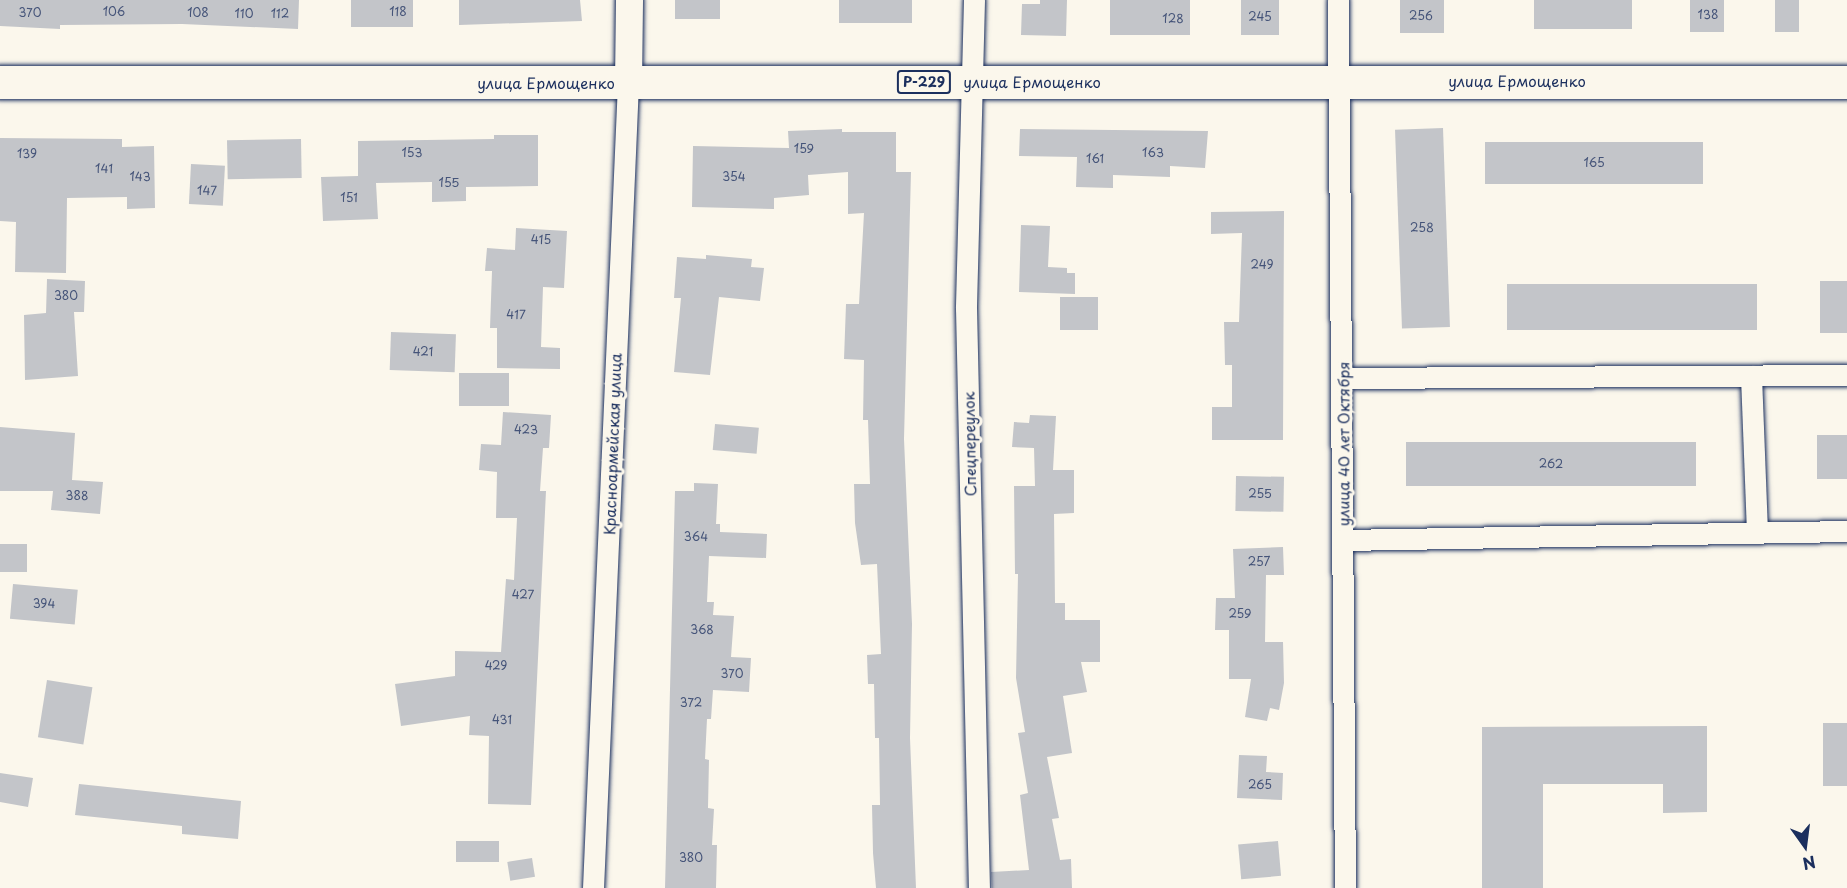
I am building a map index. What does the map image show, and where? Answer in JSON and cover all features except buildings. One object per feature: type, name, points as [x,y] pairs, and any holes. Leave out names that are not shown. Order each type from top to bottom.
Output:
[{"type":"highway","name":"улица Ермощенко","points":[[0,82],[1847,82]]},
{"type":"street","name":"Красноармейская улица","points":[[593,888],[628,82],[629,0]]},
{"type":"street","name":"Спецпереулок","points":[[974,0],[966,308],[979,888]]},
{"type":"street","name":"улица 40 лет Октября","points":[[1338,0],[1343,378],[1345,888]]},
{"type":"street","points":[[1343,378],[1847,375]]},
{"type":"street","points":[[1751,376],[1757,532]]},
{"type":"street","points":[[1343,540],[1847,531]]}]
